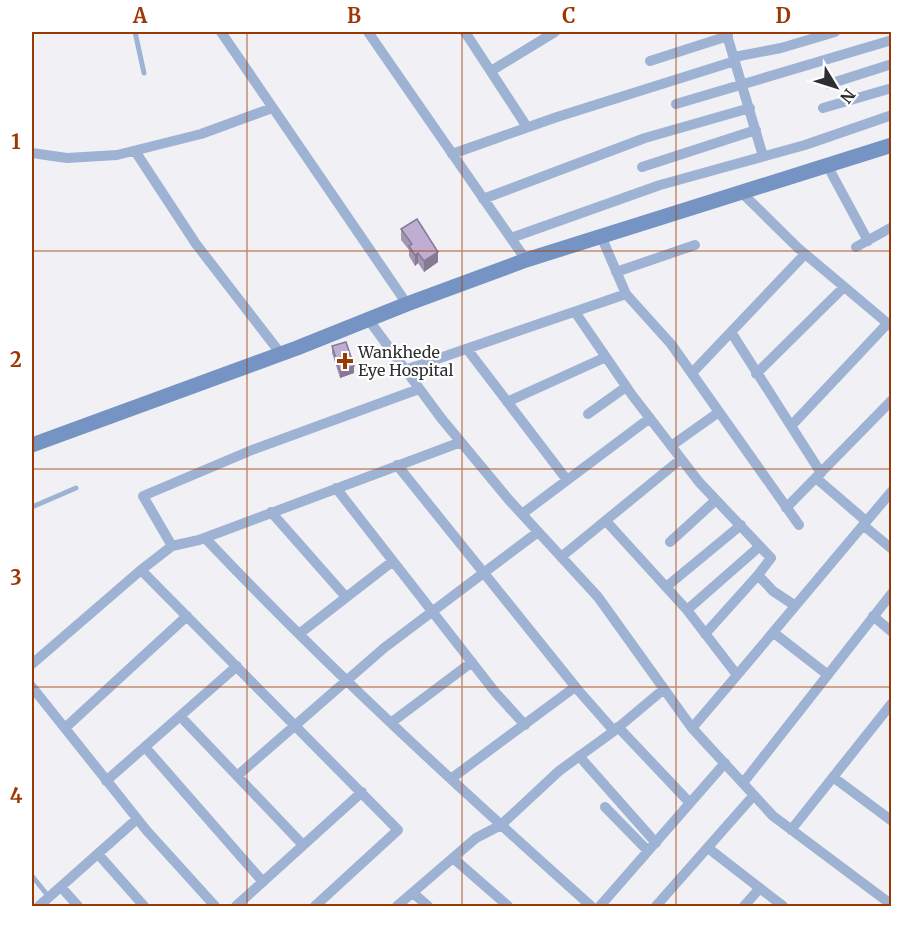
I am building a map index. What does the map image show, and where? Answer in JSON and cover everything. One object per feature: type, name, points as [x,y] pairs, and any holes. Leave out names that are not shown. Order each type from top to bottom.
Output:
[{"type":"street","points":[[221,32],[407,304]]},
{"type":"street","points":[[368,32],[526,260]]},
{"type":"street","points":[[465,32],[527,127]]},
{"type":"street","points":[[491,71],[555,32]]},
{"type":"street","points":[[452,154],[735,59],[835,32]]},
{"type":"street","points":[[650,61],[727,34],[763,156]]},
{"type":"street","points":[[676,104],[891,40]]},
{"type":"street","points":[[829,84],[891,64]]},
{"type":"street","points":[[823,108],[891,88]]},
{"type":"street","points":[[32,153],[67,158],[117,156],[201,134],[272,108]]},
{"type":"street","points":[[483,199],[645,138],[750,108]]},
{"type":"street","points":[[511,238],[660,185],[805,145],[891,115]]},
{"type":"street","points":[[642,166],[756,130]]},
{"type":"street","points":[[32,445],[281,354],[526,260],[891,145]]},
{"type":"street","points":[[135,151],[196,244],[281,354]]},
{"type":"street","points":[[827,165],[868,241]]},
{"type":"street","points":[[741,192],[805,254],[889,325],[791,426]]},
{"type":"street","points":[[856,247],[891,227]]},
{"type":"street","points":[[601,236],[626,294],[671,344],[799,525]]},
{"type":"street","points":[[616,272],[695,245]]},
{"type":"street","points":[[692,373],[805,254]]},
{"type":"street","points":[[756,374],[843,288]]},
{"type":"street","points":[[405,370],[626,294]]},
{"type":"street","points":[[575,312],[626,387],[681,459],[771,558],[705,634]]},
{"type":"street","points":[[368,320],[461,442],[522,514],[598,597],[692,728],[773,816],[890,902]]},
{"type":"street","points":[[731,332],[791,426],[819,475],[891,549]]},
{"type":"street","points":[[467,349],[567,480]]},
{"type":"street","points":[[507,402],[606,357]]},
{"type":"street","points":[[588,414],[626,387]]},
{"type":"street","points":[[172,546],[143,496],[252,450],[419,389]]},
{"type":"street","points":[[786,508],[891,400]]},
{"type":"street","points":[[671,446],[719,412]]},
{"type":"street","points":[[522,514],[650,418]]},
{"type":"street","points":[[32,664],[172,546],[205,537],[461,442]]},
{"type":"street","points":[[561,557],[681,459]]},
{"type":"street","points":[[398,465],[575,687],[690,803]]},
{"type":"street","points":[[336,488],[472,662],[525,725]]},
{"type":"street","points":[[692,728],[891,491]]},
{"type":"street","points":[[670,542],[716,500]]},
{"type":"street","points":[[271,512],[346,597]]},
{"type":"street","points":[[606,521],[687,610],[737,675]]},
{"type":"street","points":[[666,587],[741,525]]},
{"type":"street","points":[[237,776],[346,680],[538,532]]},
{"type":"street","points":[[205,537],[346,680],[591,906]]},
{"type":"street","points":[[687,610],[760,546]]},
{"type":"street","points":[[299,634],[393,561]]},
{"type":"street","points":[[141,570],[398,830],[315,906]]},
{"type":"street","points":[[758,575],[773,591],[794,606]]},
{"type":"street","points":[[743,783],[891,593]]},
{"type":"street","points":[[65,728],[187,616]]},
{"type":"street","points":[[873,616],[891,632]]},
{"type":"street","points":[[774,633],[828,675]]},
{"type":"street","points":[[392,722],[472,662]]},
{"type":"street","points":[[106,781],[237,666]]},
{"type":"street","points":[[32,687],[137,819],[215,906]]},
{"type":"street","points":[[452,778],[575,687]]},
{"type":"street","points":[[397,906],[476,838],[501,825],[559,771],[616,729],[664,689]]},
{"type":"street","points":[[791,830],[891,704]]},
{"type":"street","points":[[180,716],[303,845]]},
{"type":"street","points":[[145,747],[262,882]]},
{"type":"street","points":[[579,756],[652,847]]},
{"type":"street","points":[[600,906],[724,763]]},
{"type":"street","points":[[833,777],[891,821]]},
{"type":"street","points":[[236,906],[362,792]]},
{"type":"street","points":[[656,906],[754,795]]},
{"type":"street","points":[[605,807],[652,847]]},
{"type":"street","points":[[39,906],[137,819]]},
{"type":"street","points":[[708,848],[783,906]]},
{"type":"street","points":[[98,854],[144,906]]},
{"type":"street","points":[[453,858],[508,906]]},
{"type":"street","points":[[61,887],[78,906]]},
{"type":"street","points":[[744,906],[760,888]]},
{"type":"street","points":[[413,892],[428,906]]},
{"type":"lane","points":[[135,32],[144,73]]},
{"type":"lane","points":[[32,507],[76,488]]},
{"type":"lane","points":[[32,876],[49,897]]},
{"type":"building","points":[[417,219],[438,252],[424,261],[418,253],[415,255],[409,246],[412,244],[401,229]]},
{"type":"building","points":[[346,342],[354,366],[340,371],[332,346]]},
{"type":"place","name":"Wankhede Eye Hospital","points":[[345,361]]}]
